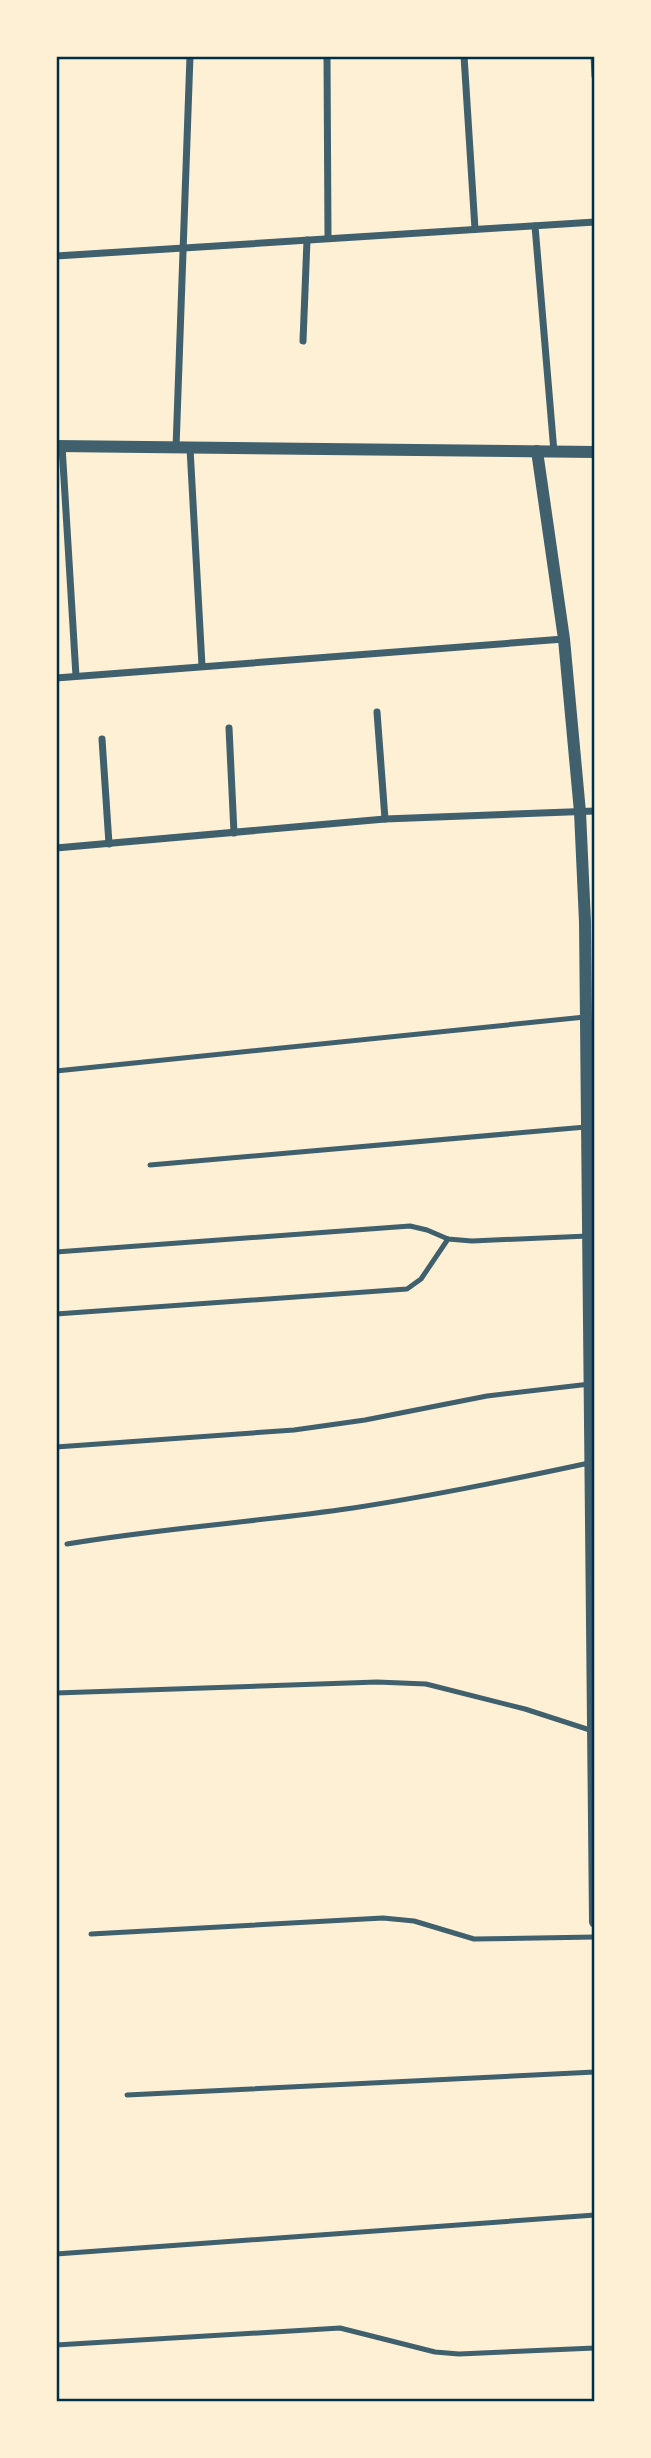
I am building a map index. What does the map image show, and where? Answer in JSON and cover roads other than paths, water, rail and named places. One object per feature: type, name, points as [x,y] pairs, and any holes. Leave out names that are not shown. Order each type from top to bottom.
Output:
[{"type":"street","points":[[176,447],[190,56]]},
{"type":"street","points":[[327,56],[328,238]]},
{"type":"street","points":[[464,56],[475,229]]},
{"type":"street","points":[[594,56],[595,76]]},
{"type":"street","points":[[56,256],[595,222]]},
{"type":"street","points":[[535,226],[554,452]]},
{"type":"street","points":[[303,341],[307,240]]},
{"type":"street","points":[[76,676],[59,446],[595,452]]},
{"type":"street","points":[[190,448],[202,666]]},
{"type":"street","points":[[537,451],[564,639],[590,922],[585,1017],[590,1075],[586,1128],[593,1462],[595,1922]]},
{"type":"street","points":[[56,678],[564,639]]},
{"type":"street","points":[[377,712],[384,819]]},
{"type":"street","points":[[229,728],[234,833]]},
{"type":"street","points":[[102,739],[109,844]]},
{"type":"street","points":[[56,848],[384,819],[595,811]]},
{"type":"lane","points":[[56,1071],[585,1017]]},
{"type":"lane","points":[[150,1164],[586,1128]]},
{"type":"lane","points":[[56,1252],[410,1226],[449,1239],[472,1241],[588,1236]]},
{"type":"lane","points":[[56,1314],[407,1289],[421,1279],[449,1239]]},
{"type":"lane","points":[[56,1447],[294,1430],[378,1418],[487,1396],[590,1384]]},
{"type":"lane","points":[[66,1544],[450,1493],[593,1462]]},
{"type":"lane","points":[[56,1693],[377,1682],[426,1684],[525,1709],[593,1731]]},
{"type":"lane","points":[[91,1934],[383,1918],[414,1921],[474,1939],[595,1937]]},
{"type":"lane","points":[[127,2095],[595,2072]]},
{"type":"lane","points":[[56,2254],[595,2215]]},
{"type":"lane","points":[[56,2345],[340,2328],[435,2352],[459,2354],[595,2348]]}]
